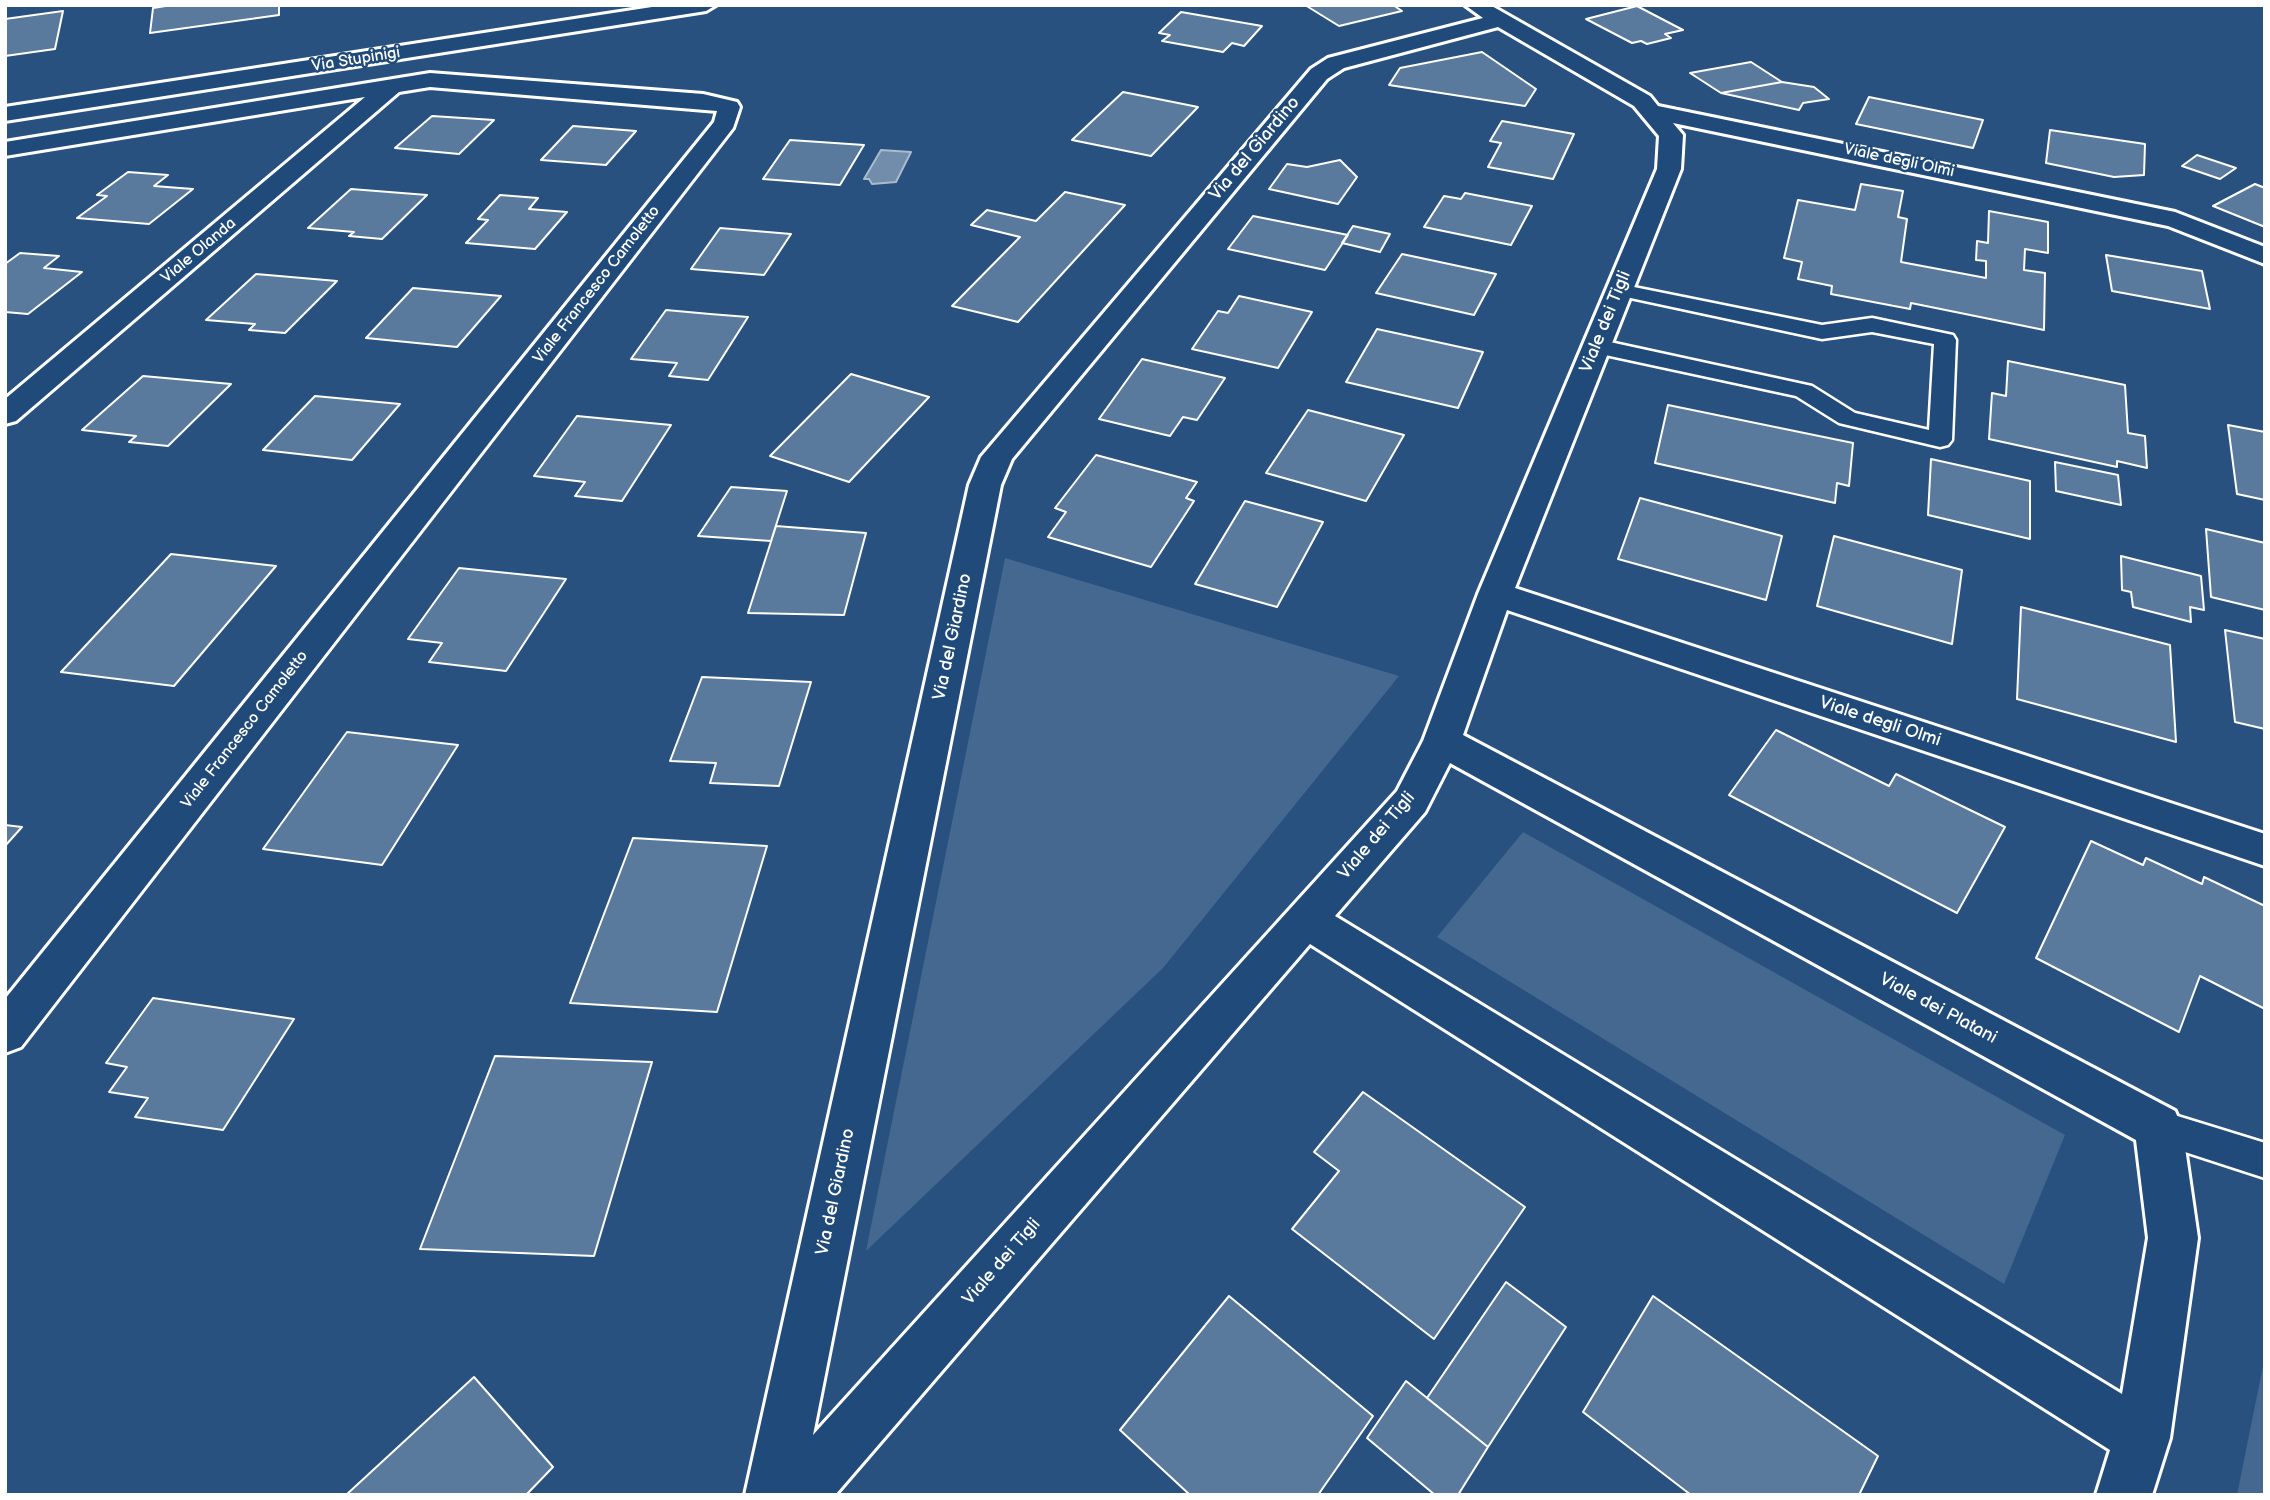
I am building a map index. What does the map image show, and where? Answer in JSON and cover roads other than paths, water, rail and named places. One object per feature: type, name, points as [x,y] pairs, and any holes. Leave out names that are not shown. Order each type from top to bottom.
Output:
[{"type":"street","name":"Via Stupinigi","points":[[5,114],[706,5]]},
{"type":"street","name":"Viale dei Tigli","points":[[797,1495],[1410,801],[1442,741],[1495,594],[1669,169],[1671,135],[1642,100],[1487,13]]},
{"type":"street","name":"Via del Giardino","points":[[773,1495],[985,485],[997,457],[1319,74],[1336,63],[1487,13]]},
{"type":"street","name":"Viale Francesco Camoletto","points":[[5,149],[430,80],[703,101],[729,107],[725,123],[5,1033]]},
{"type":"street","name":"Viale Olanda","points":[[5,415],[393,86]]},
{"type":"street","name":"Viale degli Olmi","points":[[1650,111],[2175,220],[2265,256]]},
{"type":"street","name":"Viale degli Olmi","points":[[1495,594],[2265,850]]},
{"type":"street","name":"Viale dei Platani","points":[[1442,741],[2158,1128]]},
{"type":"street","points":[[1305,919],[2142,1438]]},
{"type":"street","points":[[2124,1495],[2142,1438],[2173,1238],[2158,1128]]},
{"type":"lane","points":[[1597,346],[1804,391],[1847,418],[1940,440],[1945,340],[1872,325],[1822,332],[1619,290]]},
{"type":"lane","points":[[2158,1128],[2265,1161]]}]
